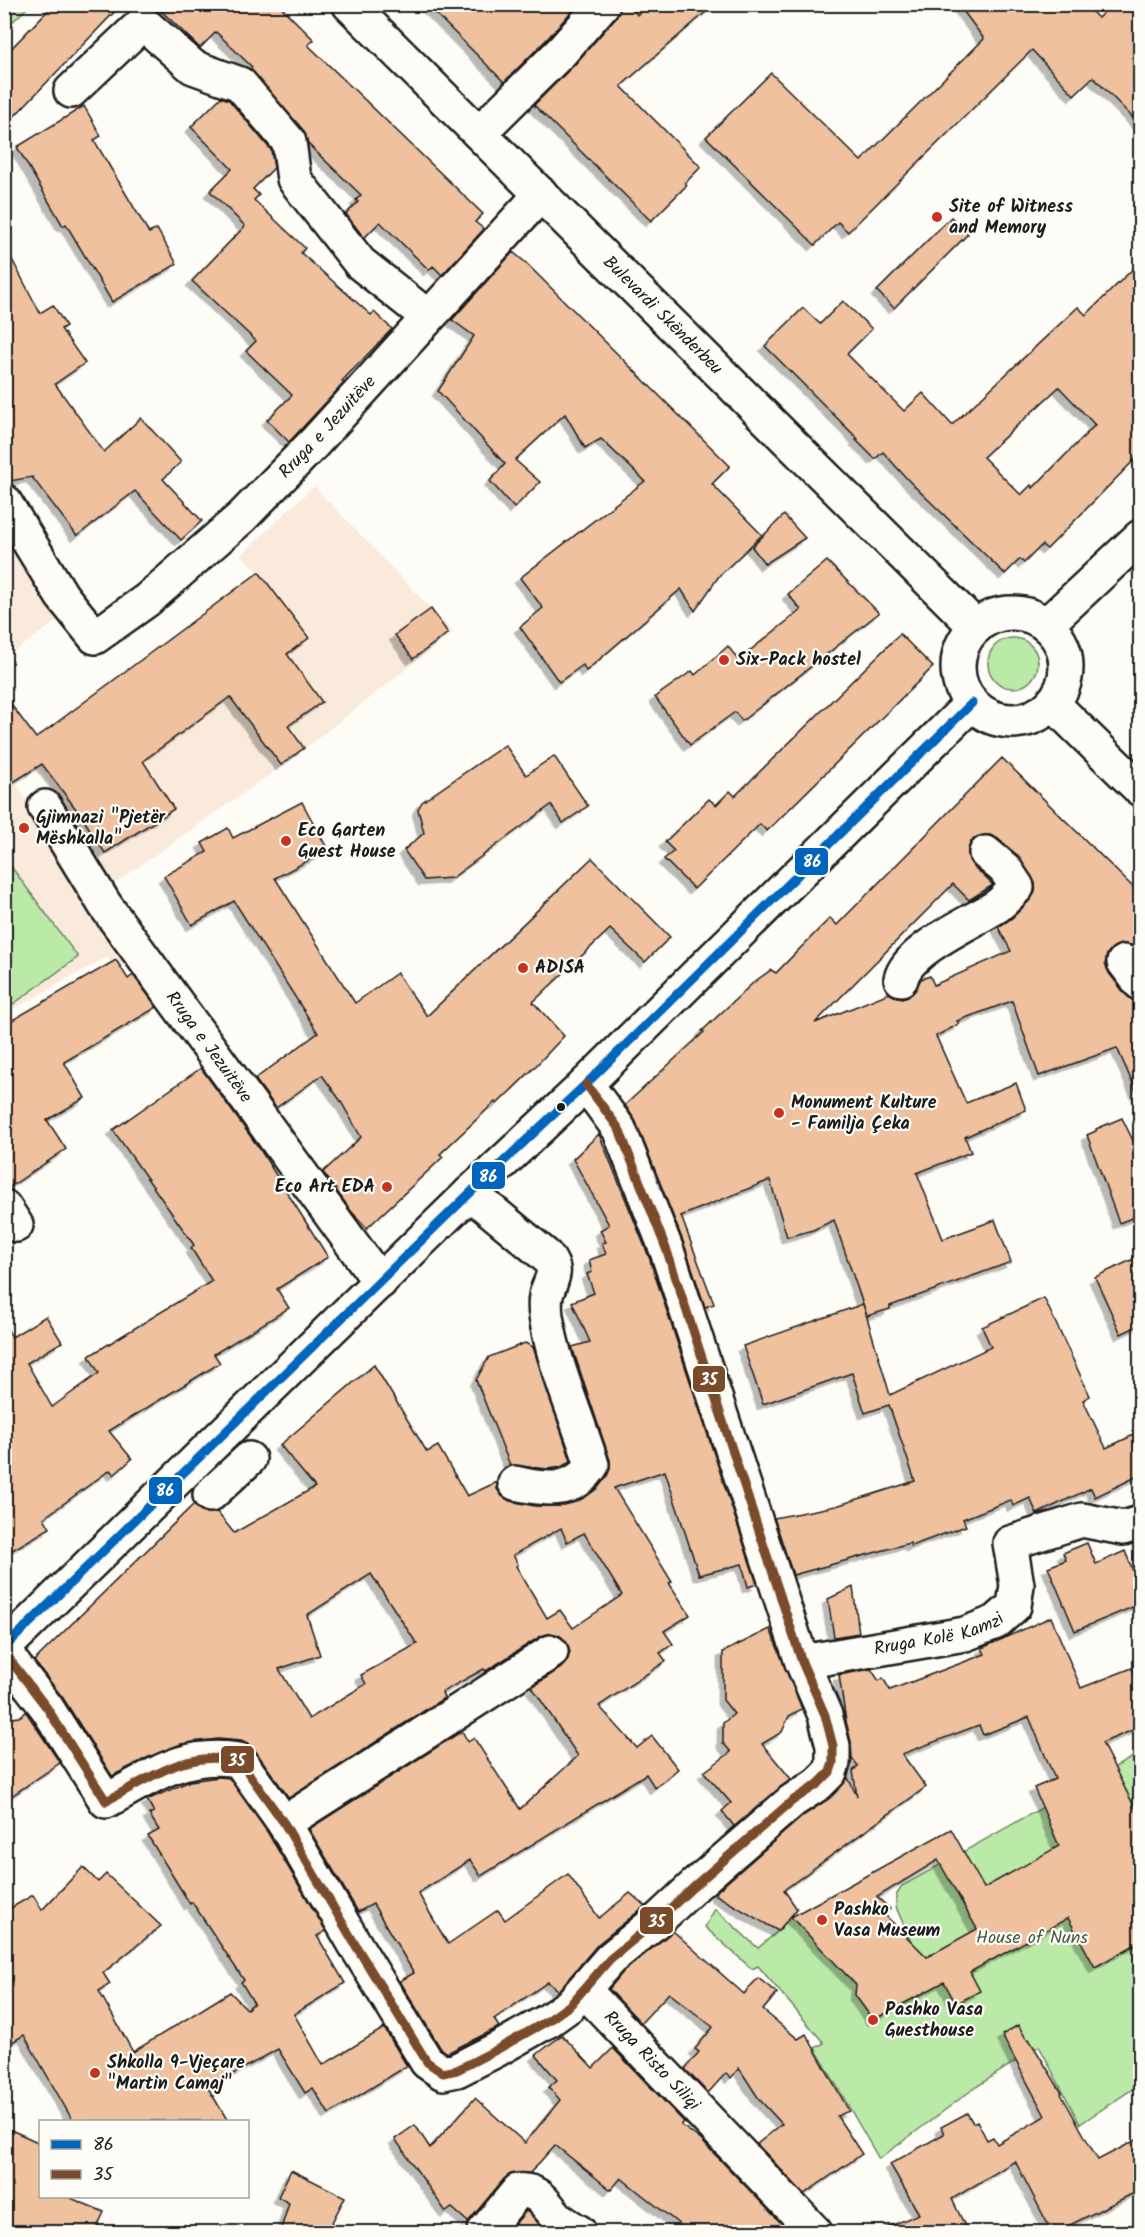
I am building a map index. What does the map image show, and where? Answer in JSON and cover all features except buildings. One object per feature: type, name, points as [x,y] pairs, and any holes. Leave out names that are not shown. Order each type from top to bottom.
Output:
[{"type":"street","name":"Bulevardi Skënderbeu","points":[[350,4],[976,627]]},
{"type":"street","points":[[479,133],[562,51],[603,4]]},
{"type":"street","points":[[71,91],[143,23],[193,67],[240,84],[290,142],[294,179],[360,263],[428,317]]},
{"type":"street","name":"Rruga e Jezuitëve","points":[[4,501],[62,596],[95,637],[147,600],[242,518],[314,443],[541,194]]},
{"type":"street","points":[[1046,625],[1140,537]]},
{"type":"street","points":[[1011,614],[1034,617],[1046,625],[1059,638],[1066,654],[1067,672],[1062,688],[1053,704],[1039,715],[1021,721],[1003,721],[986,715],[972,703],[964,692],[959,678],[958,664],[967,638],[976,627],[989,619],[1011,614]]},
{"type":"street","points":[[586,1084],[618,1129],[667,1251],[802,1662],[825,1715],[833,1746],[833,1763],[830,1772],[818,1784],[792,1801],[660,1918],[609,1959],[570,2005],[549,2020],[458,2070],[443,2073],[427,2062],[284,1823],[239,1760],[222,1757],[180,1762],[106,1801],[47,1708],[4,1650],[470,1194],[586,1084],[972,703]]},
{"type":"street","points":[[1053,704],[1140,789]]},
{"type":"street","name":"Rruga e Jezuitëve","points":[[45,807],[105,905],[380,1282]]},
{"type":"street","points":[[902,979],[903,970],[921,952],[999,904],[1017,887],[1005,869],[986,853]]},
{"type":"street","points":[[470,1194],[546,1256],[552,1264],[554,1278],[547,1290],[545,1314],[560,1372],[592,1465],[585,1477],[567,1486],[540,1489],[515,1484]]},
{"type":"street","points":[[210,1495],[249,1459]]},
{"type":"street","name":"Rruga Kolë Kamzi","points":[[802,1662],[965,1634],[996,1623],[1014,1606],[1017,1585],[1010,1543],[1082,1520],[1123,1528],[1140,1523]]},
{"type":"street","points":[[284,1823],[551,1652]]},
{"type":"street","name":"Rruga Risto Siliqi","points":[[584,1990],[815,2232]]},
{"type":"street","points":[[484,2232],[518,2192],[528,2190],[541,2198],[560,2220],[579,2232]]},
{"type":"shaded area","points":[[314,486],[453,632],[289,761],[108,888],[103,863],[25,748],[259,572],[241,555]]},
{"type":"shaded area","points":[[4,520],[64,616],[5,658],[4,658]]},
{"type":"shaded area","name":"Gjimnazi \"Pjetër Mëshkalla\"","points":[[4,695],[17,713],[15,781],[71,875],[132,961],[121,967],[116,960],[111,963],[107,957],[5,1014]]},
{"type":"green space","points":[[5,4],[30,4],[30,5],[5,29]]},
{"type":"green space","points":[[1013,638],[1022,640],[1033,649],[1038,663],[1036,672],[1027,683],[1013,688],[1004,686],[993,677],[988,663],[990,654],[999,643]]},
{"type":"green space","points":[[4,857],[78,957],[5,1010],[4,1010]]},
{"type":"green space","name":"House of Nuns","points":[[1140,1753],[1140,2084],[1080,2124],[1039,2046],[976,2087],[879,2159],[815,2048],[824,2043],[758,1966],[752,1969],[705,1927],[715,1909],[758,1948],[791,1916],[820,1943],[856,1985],[874,2020],[925,1992],[930,1985],[896,1907],[896,1896],[902,1886]]},
{"type":"transit line","name":"86","points":[[4,1648],[470,1193],[586,1084],[972,703]]},
{"type":"transit line","name":"35","points":[[4,1652],[47,1708],[106,1801],[154,1775],[185,1762],[219,1758],[239,1760],[284,1823],[427,2062],[443,2073],[457,2070],[498,2049],[549,2020],[570,2005],[610,1959],[660,1918],[792,1801],[818,1784],[830,1772],[833,1763],[833,1746],[825,1715],[802,1662],[667,1251],[619,1129],[586,1084]]},
{"type":"place","name":"Site of Witness and Memory","points":[[937,217]]},
{"type":"place","name":"Six-Pack hostel","points":[[724,660]]},
{"type":"place","name":"Gjimnazi \"Pjetër Mëshkalla\"","points":[[24,828]]},
{"type":"place","name":"Eco Garten Guest House","points":[[286,841]]},
{"type":"place","name":"ADISA","points":[[523,968]]},
{"type":"place","name":"Monument Kulture - Familja Çeka","points":[[779,1113]]},
{"type":"place","name":"Eco Art EDA","points":[[387,1187]]},
{"type":"place","name":"Pashko Vasa Museum","points":[[822,1920]]},
{"type":"place","name":"Pashko Vasa Guesthouse","points":[[873,2020]]},
{"type":"place","name":"Shkolla 9-Vjeçare \"Martin Camaj\"","points":[[95,2073]]}]
